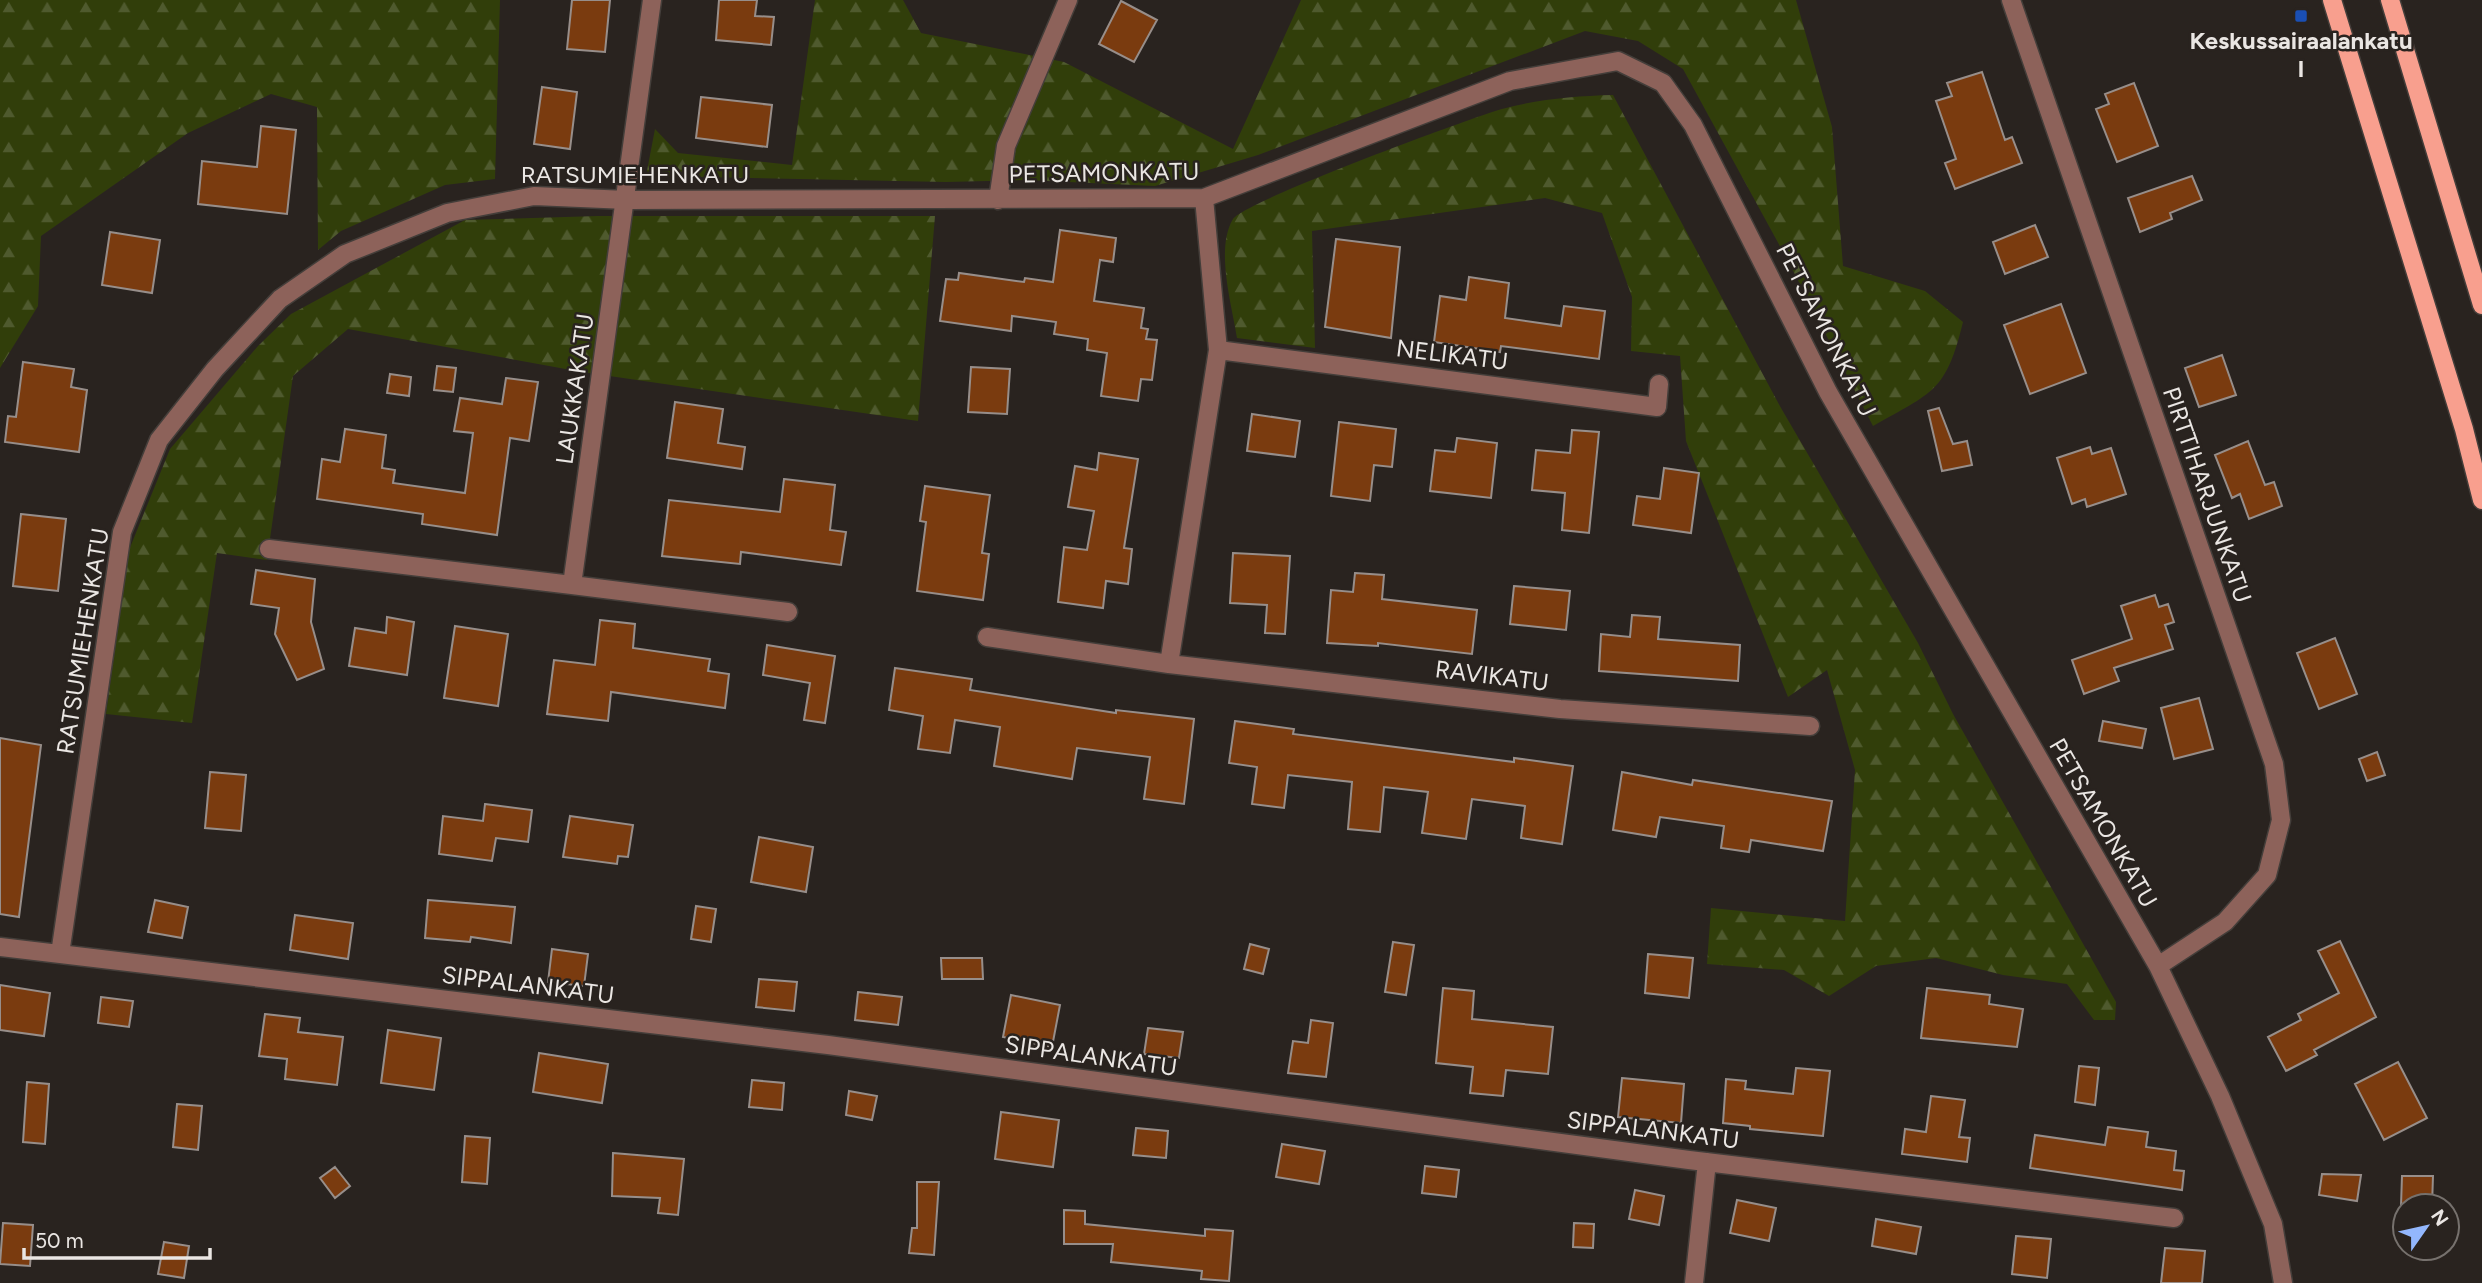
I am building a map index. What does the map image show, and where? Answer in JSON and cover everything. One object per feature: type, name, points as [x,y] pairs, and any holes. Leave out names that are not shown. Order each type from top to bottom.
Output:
[{"type":"main road","points":[[2332,0],[2464,429],[2482,500]]},
{"type":"main road","points":[[2390,0],[2482,305]]},
{"type":"street","name":"LAUKKAKATU","points":[[572,585],[627,200],[652,0]]},
{"type":"street","points":[[998,200],[1006,146],[1068,0]]},
{"type":"street","name":"PIRTTIHARJUNKATU","points":[[2011,0],[2274,764],[2281,820],[2267,875],[2225,922],[2158,966]]},
{"type":"street","name":"PETSAMONKATU","points":[[926,198],[1204,198],[1510,81],[1618,61],[1663,83],[1693,125],[1828,392],[2158,966],[2220,1096],[2273,1224],[2283,1283]]},
{"type":"street","name":"RATSUMIEHENKATU","points":[[60,954],[122,532],[159,440],[215,369],[280,299],[345,254],[447,213],[534,196],[627,200],[926,198]]},
{"type":"street","points":[[1169,664],[1218,350],[1204,198]]},
{"type":"street","name":"NELIKATU","points":[[1218,350],[1657,407],[1659,384]]},
{"type":"street","points":[[269,549],[788,611]]},
{"type":"street","name":"RAVIKATU","points":[[987,637],[1169,664],[1560,709],[1810,726]]},
{"type":"street","name":"SIPPALANKATU","points":[[0,947],[828,1045],[1707,1162],[2175,1218]]},
{"type":"street","points":[[1694,1283],[1707,1162]]},
{"type":"green space","points":[[0,0],[500,0],[495,179],[445,185],[341,231],[318,250],[317,107],[271,94],[188,133],[41,236],[38,306],[0,368]]},
{"type":"green space","points":[[815,0],[903,0],[921,33],[1064,62],[1233,149],[1301,0],[1796,0],[1832,127],[1843,266],[1925,291],[1963,322],[1957,345],[1943,377],[1934,388],[1873,426],[1788,261],[1683,69],[1638,41],[1585,31],[1258,155],[1155,186],[1026,180],[946,182],[646,176],[655,129],[678,153],[792,165]]},
{"type":"green space","points":[[1613,95],[1781,408],[1918,643],[1953,714],[2116,1002],[2115,1020],[2094,1020],[2067,984],[2003,975],[1936,958],[1876,966],[1829,996],[1784,970],[1707,964],[1711,908],[1845,921],[1855,770],[1827,670],[1788,697],[1686,441],[1680,356],[1631,351],[1632,297],[1602,213],[1545,198],[1312,231],[1315,348],[1237,338],[1226,277],[1225,246],[1233,219],[1246,210],[1359,161],[1502,109],[1557,99]]},
{"type":"green space","points":[[598,216],[935,216],[918,421],[582,372],[348,329],[293,376],[267,560],[217,553],[192,723],[106,714],[129,550],[170,449],[258,346],[291,314],[465,220]]},
{"type":"building","points":[[572,0],[610,0],[605,52],[567,49]]},
{"type":"building","points":[[719,0],[757,0],[755,16],[774,17],[771,45],[716,40]]},
{"type":"building","points":[[1121,1],[1157,20],[1134,62],[1099,44]]},
{"type":"building","points":[[1982,72],[2005,140],[2012,137],[2022,163],[1955,189],[1945,163],[1956,159],[1936,101],[1952,96],[1947,83]]},
{"type":"building","points":[[2134,83],[2158,146],[2117,162],[2096,109],[2109,104],[2105,94]]},
{"type":"building","points":[[542,87],[577,92],[570,149],[534,144]]},
{"type":"building","points":[[701,97],[772,105],[767,147],[696,138]]},
{"type":"building","points":[[261,126],[296,130],[287,214],[198,204],[202,161],[257,167]]},
{"type":"building","points":[[2192,176],[2202,200],[2170,213],[2172,219],[2140,232],[2128,198]]},
{"type":"building","points":[[2035,225],[2048,257],[2005,274],[1993,242]]},
{"type":"building","points":[[1060,230],[1116,238],[1113,262],[1100,260],[1094,301],[1144,308],[1141,328],[1148,329],[1146,339],[1157,340],[1152,380],[1141,379],[1138,401],[1101,396],[1107,353],[1087,350],[1088,339],[1054,334],[1056,322],[1012,316],[1011,331],[940,321],[946,279],[958,280],[959,273],[1024,282],[1025,278],[1053,282]]},
{"type":"building","points":[[110,232],[160,240],[152,293],[102,285]]},
{"type":"building","points":[[1336,239],[1400,247],[1391,338],[1325,327]]},
{"type":"building","points":[[1469,277],[1509,283],[1505,318],[1561,326],[1564,306],[1605,311],[1599,359],[1501,346],[1500,352],[1434,342],[1440,296],[1466,300]]},
{"type":"building","points":[[2061,304],[2086,373],[2030,394],[2004,325]]},
{"type":"building","points":[[2222,355],[2236,395],[2199,407],[2185,368]]},
{"type":"building","points":[[23,362],[74,369],[71,387],[87,390],[79,452],[5,442],[8,416],[16,417]]},
{"type":"building","points":[[437,366],[456,368],[453,392],[434,390]]},
{"type":"building","points":[[971,367],[1010,369],[1007,414],[968,412]]},
{"type":"building","points":[[390,374],[411,377],[409,396],[387,393]]},
{"type":"building","points":[[506,378],[538,382],[529,441],[510,438],[497,535],[422,524],[423,514],[317,499],[322,459],[340,462],[345,429],[386,435],[382,468],[395,470],[393,483],[465,493],[473,433],[454,431],[460,398],[502,404]]},
{"type":"building","points":[[675,402],[723,409],[718,443],[745,447],[742,469],[667,458]]},
{"type":"building","points":[[1939,408],[1953,444],[1967,441],[1972,465],[1942,471],[1928,411]]},
{"type":"building","points":[[1252,414],[1300,421],[1295,457],[1247,451]]},
{"type":"building","points":[[1339,422],[1396,429],[1392,467],[1374,465],[1370,501],[1331,496]]},
{"type":"building","points":[[1572,430],[1599,432],[1589,533],[1562,530],[1565,493],[1532,490],[1536,450],[1570,453]]},
{"type":"building","points":[[1457,438],[1497,443],[1491,498],[1430,491],[1435,450],[1455,452]]},
{"type":"building","points":[[2248,441],[2265,485],[2274,482],[2282,506],[2249,519],[2240,494],[2232,498],[2215,455]]},
{"type":"building","points":[[2090,447],[2092,454],[2111,448],[2126,494],[2087,507],[2085,499],[2072,504],[2057,458]]},
{"type":"building","points":[[1099,453],[1138,459],[1124,548],[1132,549],[1128,584],[1106,581],[1103,608],[1058,602],[1064,547],[1087,550],[1094,511],[1068,507],[1075,466],[1097,470]]},
{"type":"building","points":[[1664,468],[1699,473],[1691,533],[1633,525],[1637,496],[1660,499]]},
{"type":"building","points":[[784,479],[835,485],[830,530],[846,532],[841,565],[741,552],[740,564],[662,556],[669,500],[780,512]]},
{"type":"building","points":[[925,486],[990,495],[982,553],[989,554],[983,600],[917,591],[926,522],[920,521]]},
{"type":"building","points":[[21,514],[66,519],[58,591],[13,586]]},
{"type":"building","points":[[1233,553],[1290,556],[1285,634],[1265,633],[1267,605],[1230,603]]},
{"type":"building","points":[[256,570],[315,579],[311,622],[324,669],[297,680],[275,634],[279,608],[251,604]]},
{"type":"building","points":[[1355,573],[1384,575],[1382,599],[1477,610],[1472,654],[1378,643],[1378,646],[1327,643],[1331,590],[1353,592]]},
{"type":"building","points":[[1514,586],[1570,591],[1566,630],[1510,624]]},
{"type":"building","points":[[2155,595],[2159,607],[2168,604],[2174,622],[2165,625],[2173,649],[2114,668],[2119,681],[2084,694],[2072,660],[2132,639],[2121,606]]},
{"type":"building","points":[[1632,615],[1660,617],[1658,639],[1740,645],[1738,681],[1599,671],[1601,634],[1630,637]]},
{"type":"building","points":[[387,617],[414,622],[407,675],[349,666],[355,628],[386,633]]},
{"type":"building","points":[[600,620],[635,624],[633,648],[710,659],[708,671],[729,674],[725,708],[611,692],[608,721],[547,714],[554,660],[595,665]]},
{"type":"building","points":[[455,626],[508,634],[498,706],[444,698]]},
{"type":"building","points":[[2335,638],[2357,694],[2319,709],[2297,653]]},
{"type":"building","points":[[767,645],[835,656],[825,723],[804,720],[810,683],[763,675]]},
{"type":"building","points":[[895,668],[972,679],[970,690],[1116,713],[1116,710],[1194,719],[1184,804],[1144,799],[1150,757],[1077,748],[1072,779],[994,766],[1000,727],[955,720],[950,753],[918,749],[923,716],[889,710]]},
{"type":"building","points":[[2199,698],[2213,749],[2174,759],[2161,708]]},
{"type":"building","points":[[1235,721],[1294,729],[1293,734],[1514,762],[1514,758],[1573,766],[1562,844],[1521,838],[1525,806],[1472,799],[1466,839],[1422,833],[1428,792],[1384,787],[1380,832],[1348,829],[1352,782],[1288,775],[1284,808],[1252,804],[1257,767],[1229,763]]},
{"type":"building","points":[[2103,721],[2146,729],[2142,748],[2099,741]]},
{"type":"building","points":[[0,738],[41,745],[19,917],[0,914]]},
{"type":"building","points":[[2377,752],[2385,775],[2367,781],[2359,759]]},
{"type":"building","points":[[210,772],[246,775],[241,831],[205,828]]},
{"type":"building","points":[[1622,772],[1692,785],[1693,780],[1832,801],[1823,851],[1751,840],[1749,852],[1721,848],[1724,826],[1660,817],[1656,837],[1613,830]]},
{"type":"building","points":[[485,804],[532,810],[528,842],[496,838],[492,861],[439,854],[443,816],[483,821]]},
{"type":"building","points":[[570,816],[633,825],[628,857],[618,856],[617,864],[563,857]]},
{"type":"building","points":[[759,837],[813,847],[806,892],[751,882]]},
{"type":"building","points":[[155,900],[188,907],[182,938],[148,932]]},
{"type":"building","points":[[428,900],[515,907],[511,943],[471,937],[470,942],[425,938]]},
{"type":"building","points":[[696,906],[716,909],[711,942],[691,939]]},
{"type":"building","points":[[295,915],[353,923],[348,959],[290,950]]},
{"type":"building","points":[[2340,941],[2376,1017],[2314,1050],[2317,1055],[2286,1071],[2268,1037],[2301,1020],[2298,1014],[2339,993],[2318,951]]},
{"type":"building","points":[[1393,942],[1414,945],[1406,995],[1385,992]]},
{"type":"building","points":[[1250,944],[1269,949],[1263,974],[1244,969]]},
{"type":"building","points":[[552,949],[588,954],[584,986],[548,982]]},
{"type":"building","points":[[1648,954],[1693,958],[1689,998],[1645,993]]},
{"type":"building","points":[[941,958],[982,958],[983,979],[942,979]]},
{"type":"building","points":[[759,979],[797,982],[794,1011],[756,1007]]},
{"type":"building","points":[[0,985],[50,993],[44,1036],[0,1030]]},
{"type":"building","points":[[1443,988],[1474,991],[1472,1019],[1553,1027],[1548,1074],[1506,1070],[1503,1096],[1470,1093],[1473,1067],[1436,1063]]},
{"type":"building","points":[[1927,988],[1990,995],[1989,1004],[2023,1009],[2017,1047],[1921,1038]]},
{"type":"building","points":[[858,992],[902,997],[898,1025],[855,1020]]},
{"type":"building","points":[[1011,995],[1060,1005],[1052,1047],[1003,1037]]},
{"type":"building","points":[[101,997],[133,1001],[129,1027],[98,1023]]},
{"type":"building","points":[[265,1014],[300,1018],[298,1032],[343,1037],[337,1085],[285,1079],[287,1059],[259,1056]]},
{"type":"building","points":[[1311,1020],[1333,1023],[1326,1077],[1288,1073],[1293,1041],[1308,1043]]},
{"type":"building","points":[[1148,1028],[1183,1032],[1179,1058],[1144,1054]]},
{"type":"building","points":[[388,1030],[441,1038],[434,1090],[381,1083]]},
{"type":"building","points":[[539,1053],[608,1064],[602,1103],[533,1092]]},
{"type":"building","points":[[2398,1062],[2427,1118],[2384,1140],[2355,1084]]},
{"type":"building","points":[[2079,1066],[2099,1068],[2095,1105],[2075,1102]]},
{"type":"building","points":[[1796,1068],[1830,1071],[1823,1136],[1750,1129],[1750,1126],[1723,1123],[1726,1079],[1746,1081],[1745,1089],[1793,1094]]},
{"type":"building","points":[[1622,1078],[1684,1084],[1681,1123],[1618,1117]]},
{"type":"building","points":[[752,1080],[784,1083],[782,1110],[749,1107]]},
{"type":"building","points":[[27,1082],[49,1084],[45,1144],[23,1142]]},
{"type":"building","points":[[849,1091],[877,1096],[872,1120],[846,1115]]},
{"type":"building","points":[[1931,1096],[1965,1100],[1959,1137],[1970,1138],[1967,1162],[1902,1154],[1905,1129],[1926,1132]]},
{"type":"building","points":[[177,1104],[202,1106],[198,1150],[173,1147]]},
{"type":"building","points":[[1001,1112],[1059,1120],[1053,1167],[995,1159]]},
{"type":"building","points":[[2108,1127],[2148,1132],[2146,1147],[2176,1151],[2174,1170],[2184,1171],[2182,1190],[2030,1168],[2035,1135],[2105,1145]]},
{"type":"building","points":[[1136,1128],[1168,1131],[1166,1158],[1133,1155]]},
{"type":"building","points":[[465,1136],[490,1138],[487,1184],[462,1182]]},
{"type":"building","points":[[1282,1144],[1325,1151],[1319,1184],[1276,1177]]},
{"type":"building","points":[[613,1153],[684,1159],[678,1215],[658,1213],[660,1198],[612,1196]]},
{"type":"building","points":[[1425,1166],[1459,1170],[1456,1197],[1422,1193]]},
{"type":"building","points":[[335,1167],[350,1186],[335,1198],[320,1178]]},
{"type":"building","points":[[2322,1174],[2361,1175],[2357,1201],[2319,1195]]},
{"type":"building","points":[[2402,1176],[2433,1176],[2432,1192],[2401,1192]]},
{"type":"building","points":[[917,1182],[939,1182],[934,1255],[909,1253],[912,1228],[917,1228]]},
{"type":"building","points":[[1635,1190],[1664,1196],[1659,1225],[1629,1219]]},
{"type":"building","points":[[1737,1200],[1776,1208],[1769,1241],[1730,1233]]},
{"type":"building","points":[[1064,1210],[1085,1211],[1085,1224],[1205,1236],[1205,1229],[1233,1231],[1229,1281],[1201,1279],[1202,1271],[1111,1262],[1113,1244],[1064,1244]]},
{"type":"building","points":[[1876,1219],[1921,1227],[1916,1254],[1872,1246]]},
{"type":"building","points":[[3,1223],[33,1225],[30,1266],[0,1264]]},
{"type":"building","points":[[1574,1223],[1594,1224],[1593,1248],[1573,1247]]},
{"type":"building","points":[[2016,1236],[2051,1239],[2047,1278],[2012,1274]]},
{"type":"building","points":[[164,1242],[189,1246],[184,1278],[158,1274]]},
{"type":"building","points":[[2165,1248],[2205,1251],[2202,1283],[2161,1283]]},
{"type":"place","name":"Keskussairaalankatu I","points":[[2301,16]]}]
